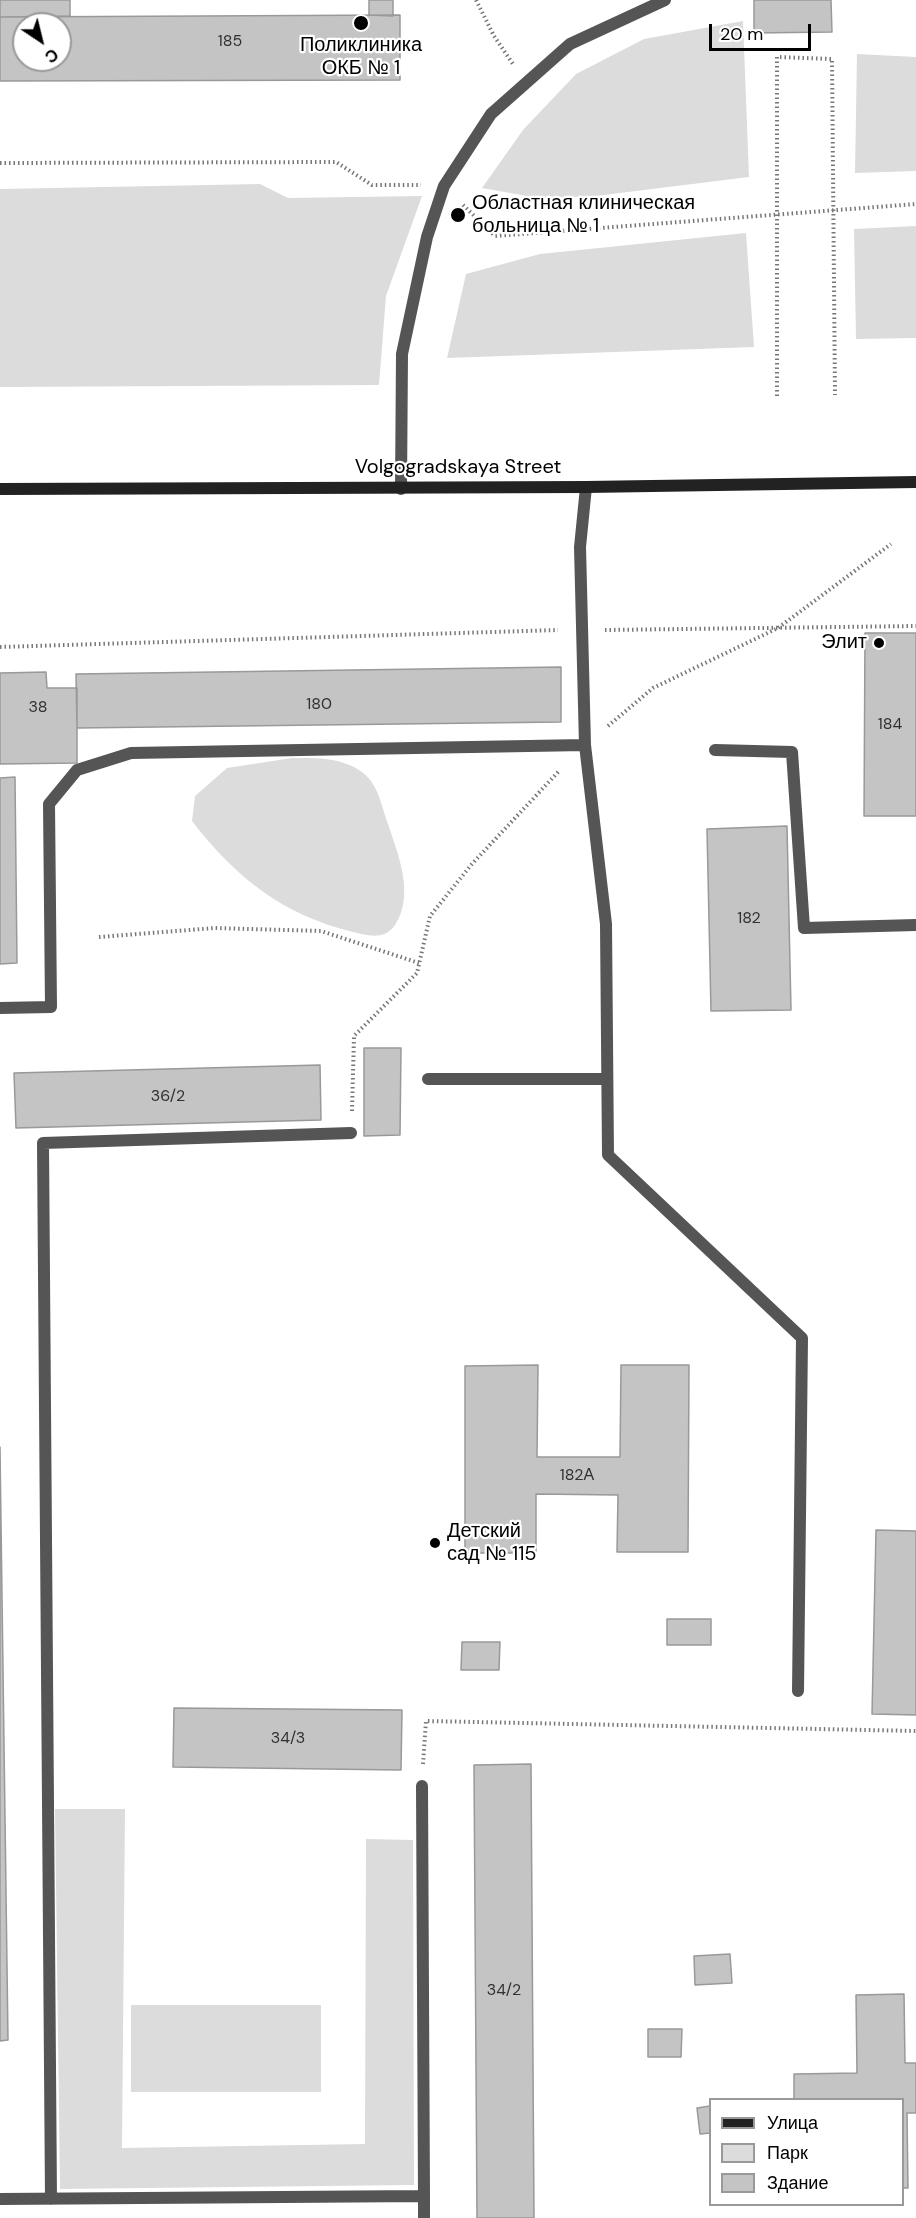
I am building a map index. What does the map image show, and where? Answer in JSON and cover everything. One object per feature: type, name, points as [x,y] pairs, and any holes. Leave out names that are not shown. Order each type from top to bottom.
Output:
[{"type":"street","name":"Volgogradskaya Street","points":[[0,489],[401,489],[916,482]]},
{"type":"lane","points":[[401,489],[402,354],[427,237],[444,186],[492,114],[570,44],[665,0]]},
{"type":"lane","points":[[586,487],[580,547],[585,745],[606,924],[608,1155],[802,1338],[798,1691]]},
{"type":"lane","points":[[0,1008],[51,1007],[49,804],[77,770],[131,753],[585,745]]},
{"type":"lane","points":[[715,750],[792,752],[804,928],[916,925]]},
{"type":"lane","points":[[428,1079],[607,1079]]},
{"type":"lane","points":[[51,2199],[43,1143],[351,1133]]},
{"type":"lane","points":[[422,1786],[424,2218]]},
{"type":"lane","points":[[0,2199],[424,2196]]},
{"type":"path","points":[[476,0],[494,36],[526,82]]},
{"type":"path","points":[[777,396],[777,57],[831,59],[835,395]]},
{"type":"path","points":[[0,647],[583,630],[916,626]]},
{"type":"path","points":[[99,937],[215,928],[321,931],[419,963]]},
{"type":"path","points":[[422,1786],[426,1721],[916,1731]]},
{"type":"green space","points":[[743,21],[749,177],[596,196],[538,198],[482,188],[523,130],[576,74],[644,39]]},
{"type":"green space","points":[[857,54],[916,57],[916,171],[855,173]]},
{"type":"green space","points":[[260,184],[288,198],[422,196],[386,296],[379,385],[0,387],[0,189]]},
{"type":"green space","points":[[916,226],[916,338],[856,339],[854,229]]},
{"type":"green space","points":[[746,233],[754,347],[447,358],[466,274],[540,254]]},
{"type":"green space","points":[[292,758],[328,759],[346,763],[368,777],[376,789],[400,861],[404,888],[401,913],[395,925],[386,933],[376,936],[328,925],[304,916],[283,904],[244,877],[192,821],[195,796],[227,768]]},
{"type":"green space","points":[[55,1809],[125,1809],[122,2148],[365,2144],[366,1839],[413,1840],[414,2185],[60,2189]]},
{"type":"green space","points":[[131,2005],[321,2005],[321,2092],[131,2092]]},
{"type":"building","points":[[0,0],[70,0],[70,12],[12,12],[12,17],[0,17]]},
{"type":"building","points":[[369,0],[393,0],[393,16],[369,15]]},
{"type":"building","points":[[754,0],[831,0],[832,32],[754,33]]},
{"type":"building","points":[[400,15],[400,80],[0,81],[0,17],[12,17],[12,72],[72,72],[72,17]]},
{"type":"building","points":[[865,633],[916,633],[916,816],[864,816]]},
{"type":"building","points":[[561,667],[561,722],[77,728],[76,674]]},
{"type":"building","points":[[46,672],[47,688],[77,688],[77,763],[0,764],[0,673]]},
{"type":"building","points":[[15,777],[17,963],[0,964],[0,778]]},
{"type":"building","points":[[787,826],[791,1010],[711,1011],[707,829]]},
{"type":"building","points":[[364,1048],[401,1048],[400,1135],[364,1136]]},
{"type":"building","points":[[320,1065],[321,1120],[16,1128],[14,1073]]},
{"type":"building","points":[[538,1365],[537,1457],[620,1457],[621,1365],[689,1365],[688,1552],[617,1552],[618,1495],[536,1494],[536,1553],[465,1553],[465,1366]]},
{"type":"building","points":[[0,1447],[8,2040],[0,2041]]},
{"type":"building","points":[[876,1530],[916,1531],[916,1715],[872,1714]]},
{"type":"building","points":[[667,1619],[711,1619],[711,1645],[667,1645]]},
{"type":"building","points":[[462,1642],[500,1642],[499,1670],[461,1670]]},
{"type":"building","points":[[174,1708],[402,1710],[401,1770],[173,1767]]},
{"type":"building","points":[[531,1764],[534,2218],[477,2218],[474,1765]]},
{"type":"building","points":[[730,1954],[732,1983],[695,1985],[694,1956]]},
{"type":"building","points":[[904,1994],[905,2063],[916,2063],[916,2113],[907,2113],[908,2188],[904,2188],[904,2098],[794,2098],[794,2074],[857,2073],[856,1995]]},
{"type":"building","points":[[648,2029],[682,2029],[681,2057],[648,2057]]},
{"type":"building","points":[[709,2106],[709,2133],[700,2134],[697,2108]]},
{"type":"place","name":"Поликлиника ОКБ № 1","points":[[361,23]]},
{"type":"place","name":"Областная клиническая больница № 1","points":[[458,215]]},
{"type":"place","name":"Элит","points":[[879,643]]},
{"type":"place","name":"Детский сад № 115","points":[[435,1543]]}]
